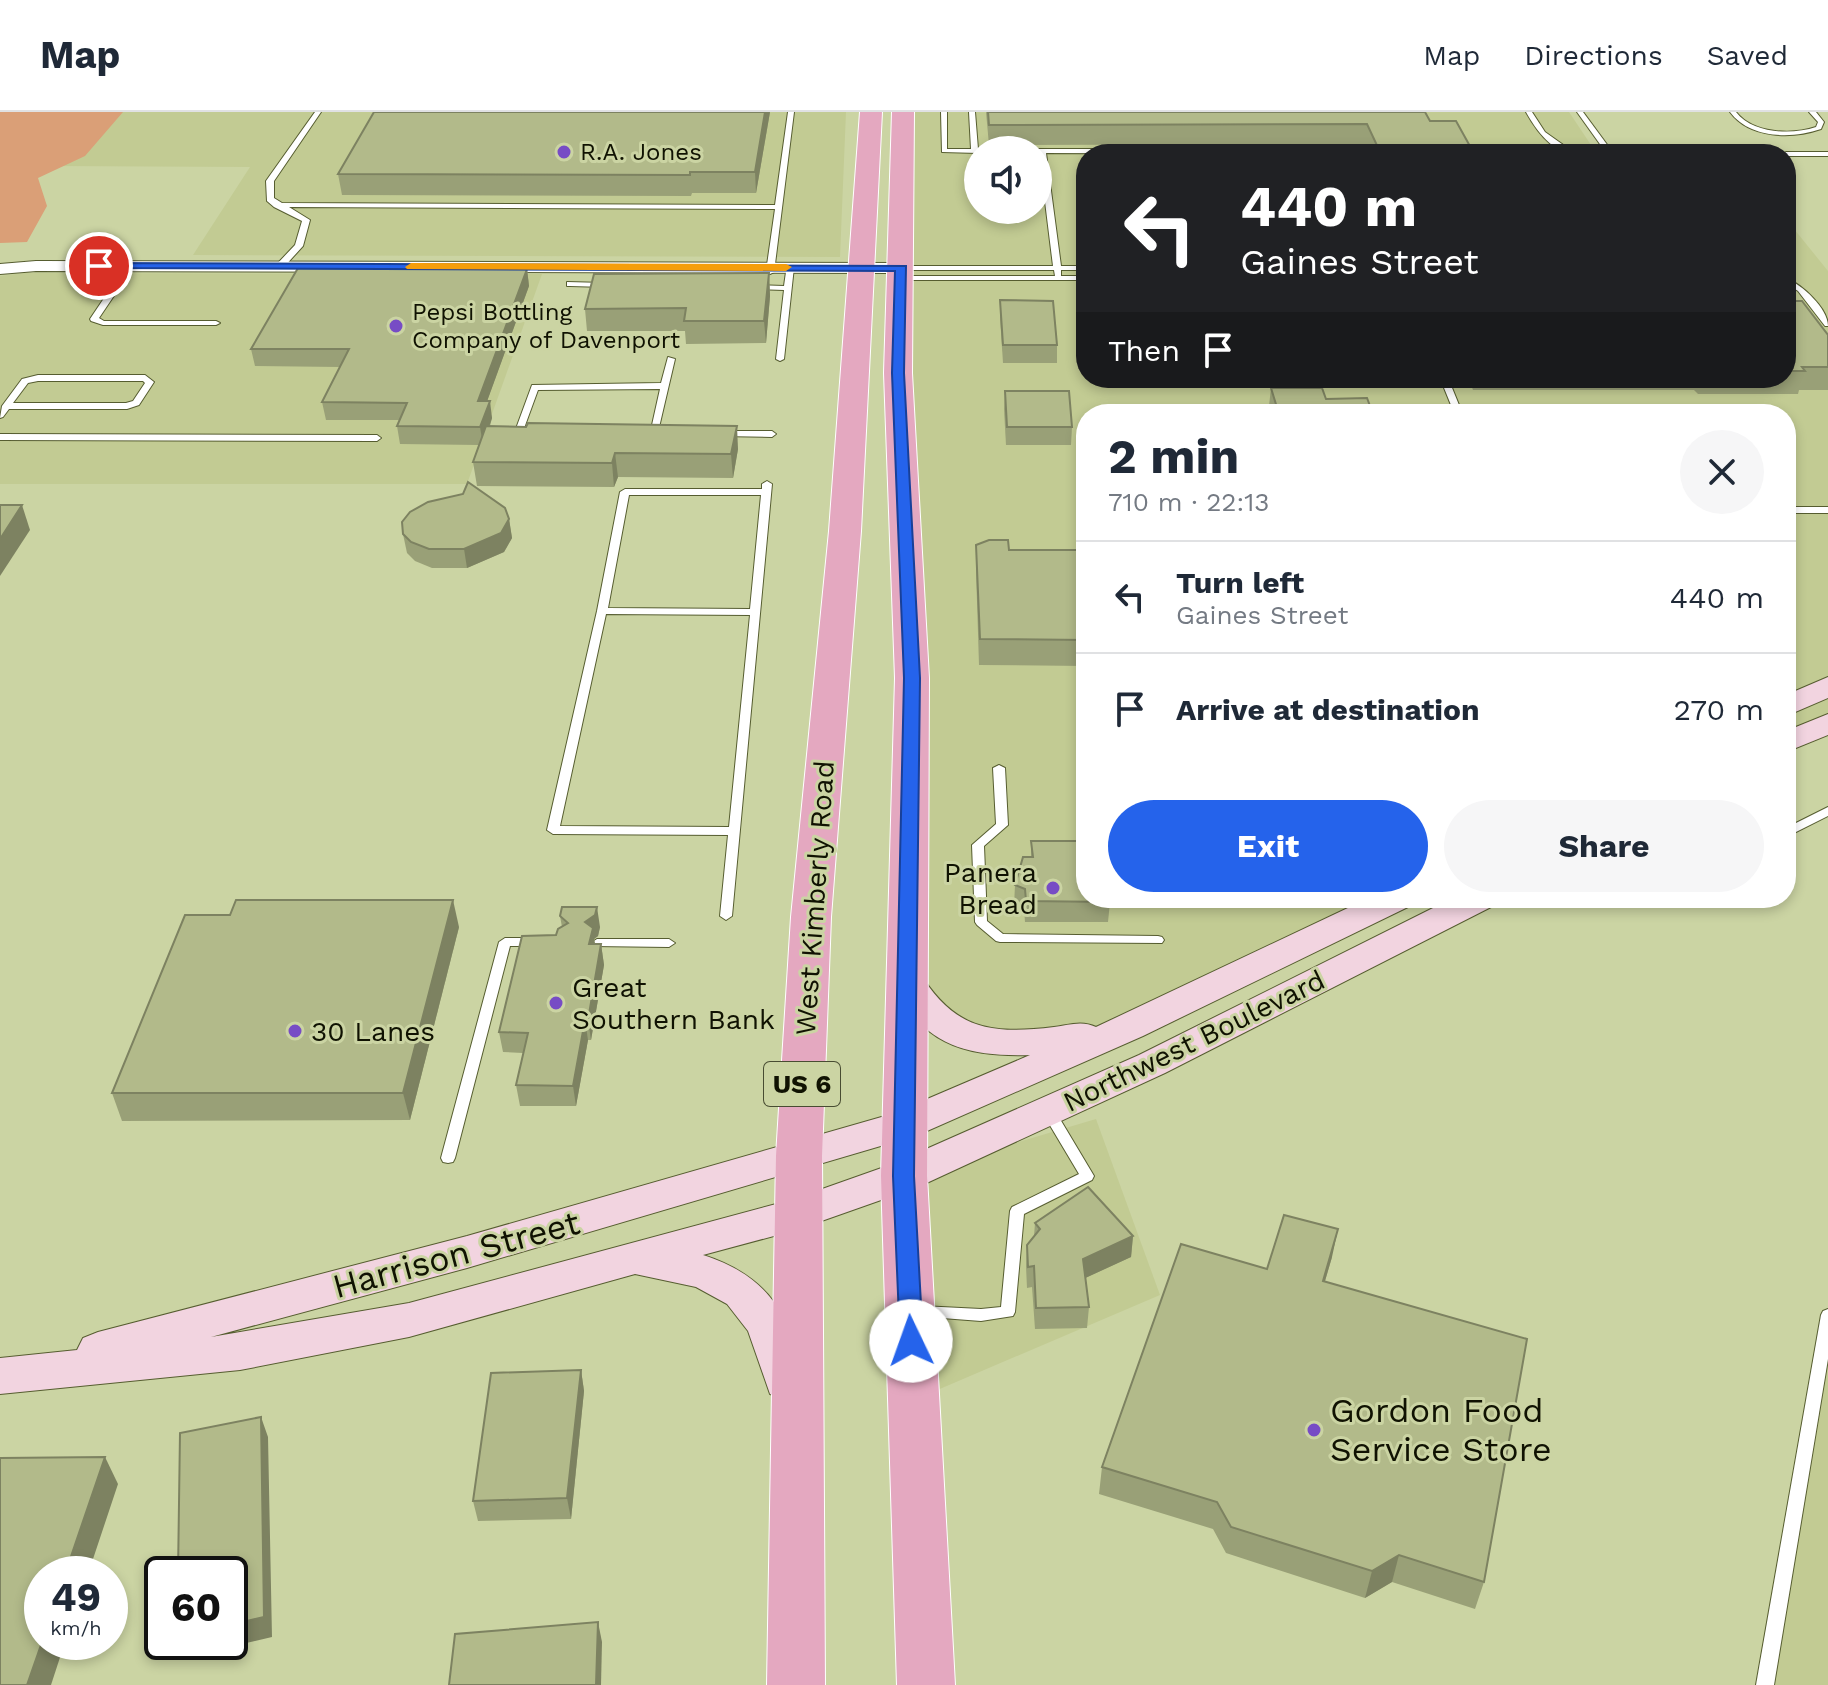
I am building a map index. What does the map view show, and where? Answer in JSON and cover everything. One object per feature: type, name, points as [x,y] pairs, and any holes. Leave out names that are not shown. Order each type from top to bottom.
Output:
[{"type":"main road","name":"West Kimberly Road","points":[[871,112],[882,273],[898,373],[912,678],[904,1176],[926,1685]]},
{"type":"main road","name":"West Kimberly Road","points":[[796,1685],[796,1214],[811,917],[842,572],[903,112]]},
{"type":"main road","points":[[1796,702],[1828,686]]},
{"type":"main road","points":[[1796,738],[1828,723]]},
{"type":"main road","name":"Northwest Boulevard","points":[[904,1125],[1130,1027],[1377,908]]},
{"type":"main road","name":"Northwest Boulevard","points":[[904,1176],[1166,1058],[1461,908]]},
{"type":"main road","points":[[905,979],[923,1010],[957,1033],[987,1042],[1037,1042],[1130,1027]]},
{"type":"main road","name":"Harrison Street","points":[[3,1376],[438,1260],[904,1125]]},
{"type":"main road","name":"Harrison Street","points":[[3,1376],[271,1346],[409,1320],[796,1214],[904,1176]]},
{"type":"main road","points":[[627,1260],[684,1265],[719,1276],[741,1291],[762,1313],[776,1345],[795,1424]]},
{"type":"street","points":[[0,269],[130,266],[716,267],[770,270],[789,276],[882,273]]},
{"type":"lane","points":[[280,266],[299,246],[306,220],[270,199],[270,181],[318,112]]},
{"type":"lane","points":[[770,270],[791,112]]},
{"type":"lane","points":[[944,112],[944,151],[964,151]]},
{"type":"lane","points":[[972,112],[974,136]]},
{"type":"lane","points":[[1529,112],[1542,133],[1558,144]]},
{"type":"lane","points":[[1580,112],[1604,144]]},
{"type":"lane","points":[[1733,112],[1738,120],[1758,128],[1812,131],[1828,137]]},
{"type":"lane","points":[[1812,112],[1821,122],[1812,131]]},
{"type":"lane","points":[[1052,151],[1076,151]]},
{"type":"lane","points":[[1796,154],[1828,154]]},
{"type":"lane","points":[[277,205],[780,207]]},
{"type":"lane","points":[[1051,224],[1058,273]]},
{"type":"lane","points":[[130,266],[94,319],[103,323],[216,323]]},
{"type":"lane","points":[[882,273],[1058,273],[1076,270]]},
{"type":"lane","points":[[1058,273],[1076,276]]},
{"type":"lane","points":[[741,287],[789,276],[780,359]]},
{"type":"lane","points":[[570,284],[617,285]]},
{"type":"lane","points":[[1796,286],[1828,324]]},
{"type":"lane","points":[[654,434],[671,359]]},
{"type":"lane","points":[[0,415],[6,406],[25,381],[38,378],[145,378],[150,382],[136,403],[127,406],[6,406]]},
{"type":"lane","points":[[533,434],[518,434],[535,387],[665,386]]},
{"type":"lane","points":[[639,434],[669,434]]},
{"type":"lane","points":[[712,434],[772,434]]},
{"type":"lane","points":[[0,437],[377,438]]},
{"type":"lane","points":[[726,916],[767,488],[625,492],[553,830],[733,831]]},
{"type":"lane","points":[[1796,510],[1828,510]]},
{"type":"lane","points":[[602,611],[755,612]]},
{"type":"lane","points":[[999,768],[1002,825],[978,845],[981,922],[986,929],[1000,938],[1158,940]]},
{"type":"lane","points":[[1796,828],[1828,811]]},
{"type":"lane","points":[[448,1158],[505,942],[548,943]]},
{"type":"lane","points":[[597,943],[669,943]]},
{"type":"lane","points":[[910,1312],[981,1315],[1008,1312],[1017,1211],[1087,1176],[1048,1111]]},
{"type":"lane","points":[[1765,1685],[1828,1315]]},
{"type":"shaded area","points":[[0,112],[123,112],[85,156],[38,178],[47,206],[27,242],[0,243]]},
{"type":"shaded area","points":[[101,112],[846,112],[840,257],[193,255],[250,167],[52,166]]},
{"type":"shaded area","points":[[903,112],[1569,112],[1590,144],[1076,144],[1076,388],[1796,388],[1796,231],[1828,271],[1828,714],[1796,729],[1796,404],[1076,404],[1076,908],[1377,908],[1130,1027],[1037,1042],[923,1010]]},
{"type":"shaded area","points":[[24,273],[542,274],[467,484],[0,484],[0,276]]},
{"type":"shaded area","points":[[1096,1119],[1160,1295],[914,1400],[904,1176]]},
{"type":"shaded area","points":[[1828,1315],[1828,1685],[1769,1685]]},
{"type":"building","name":"R.A. Jones","points":[[374,112],[765,112],[755,172],[690,172],[690,175],[338,174]]},
{"type":"building","points":[[988,112],[1425,112],[1430,121],[1456,121],[1469,144],[1376,144],[1367,124],[989,125]]},
{"type":"building","name":"Pepsi Bottling Company of Davenport","points":[[298,268],[527,269],[478,401],[490,401],[480,427],[397,426],[407,403],[322,402],[349,349],[251,349]]},
{"type":"building","points":[[769,273],[764,321],[684,321],[686,308],[585,309],[594,274]]},
{"type":"building","points":[[1000,300],[1053,301],[1057,345],[1003,345]]},
{"type":"building","points":[[1796,301],[1802,301],[1828,335],[1828,367],[1802,367],[1805,371],[1796,371]]},
{"type":"building","points":[[1271,388],[1322,388],[1326,399],[1367,398],[1369,404],[1276,404]]},
{"type":"building","points":[[1005,391],[1069,391],[1072,427],[1007,427]]},
{"type":"building","points":[[528,423],[737,426],[731,454],[615,453],[612,463],[473,462],[486,426],[526,427]]},
{"type":"building","points":[[468,482],[505,508],[509,519],[501,533],[464,549],[429,549],[411,542],[403,534],[402,522],[410,512],[428,502],[463,494]]},
{"type":"building","points":[[0,505],[22,505],[0,539]]},
{"type":"building","points":[[989,540],[1008,540],[1009,550],[1076,550],[1076,640],[980,639],[976,545]]},
{"type":"building","points":[[1031,841],[1076,841],[1076,902],[1026,901],[1025,889],[1015,885],[1023,857],[1033,857]]},
{"type":"building","name":"30 Lanes","points":[[236,900],[453,900],[403,1093],[112,1093],[185,915],[230,915]]},
{"type":"building","name":"Great Southern Bank","points":[[562,907],[597,907],[595,915],[585,922],[593,928],[589,944],[601,944],[573,1086],[516,1085],[528,1033],[499,1032],[522,936],[556,935],[558,929],[568,923],[560,916]]},
{"type":"building","points":[[1088,1187],[1133,1236],[1083,1259],[1089,1307],[1036,1308],[1034,1266],[1028,1267],[1027,1245],[1040,1229],[1035,1223]]},
{"type":"building","name":"Gordon Food Service Store","points":[[1284,1215],[1338,1229],[1323,1281],[1527,1339],[1484,1582],[1399,1555],[1372,1571],[1231,1527],[1217,1502],[1102,1467],[1181,1244],[1267,1269]]},
{"type":"building","points":[[581,1370],[567,1498],[473,1501],[491,1373]]},
{"type":"building","points":[[261,1417],[264,1617],[248,1621],[248,1556],[178,1556],[180,1433]]},
{"type":"building","points":[[105,1457],[71,1556],[24,1556],[24,1660],[36,1660],[27,1685],[0,1685],[0,1458]]},
{"type":"building","points":[[598,1622],[596,1685],[449,1685],[455,1634]]},
{"type":"slow traffic","points":[[411,267],[786,267]]},
{"type":"place","name":"R.A. Jones","points":[[564,152]]},
{"type":"place","name":"Pepsi Bottling Company of Davenport","points":[[396,326]]},
{"type":"place","name":"Panera Bread","points":[[1053,888]]},
{"type":"place","name":"Great Southern Bank","points":[[556,1003]]},
{"type":"place","name":"30 Lanes","points":[[295,1031]]},
{"type":"place","name":"Gordon Food Service Store","points":[[1314,1430]]},
{"type":"route","points":[[99,266],[901,268],[898,373],[912,678],[904,1176],[911,1341]]}]
